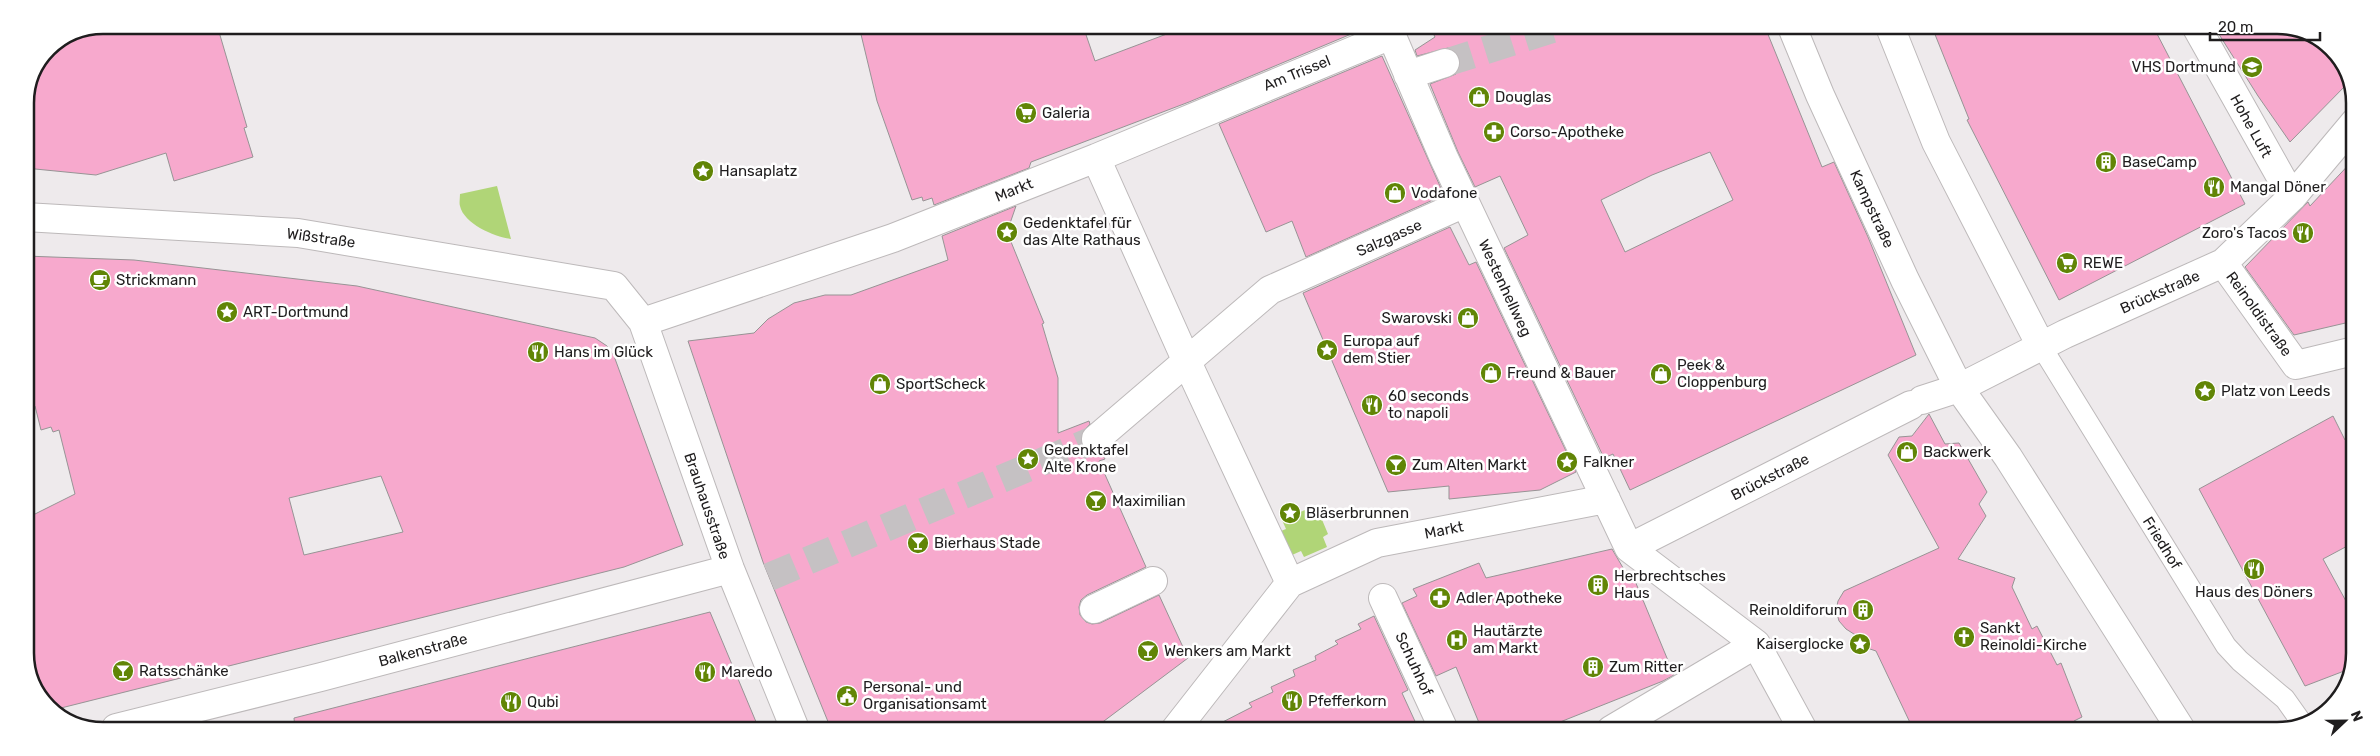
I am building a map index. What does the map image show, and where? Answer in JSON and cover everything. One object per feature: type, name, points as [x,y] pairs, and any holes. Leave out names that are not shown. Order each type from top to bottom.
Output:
[{"type":"street","name":"Am Trissel","points":[[1204,112],[1383,34]]},
{"type":"street","name":"Westenhellweg","points":[[1391,34],[1465,203],[1628,548]]},
{"type":"street","name":"Kampstraße","points":[[1795,34],[1820,96],[1901,272],[1959,388]]},
{"type":"street","points":[[1893,34],[1936,142],[2041,346]]},
{"type":"street","name":"Hohe Luft","points":[[2200,34],[2292,197]]},
{"type":"street","points":[[1408,75],[1445,63]]},
{"type":"street","name":"Markt","points":[[643,322],[894,238],[1096,158],[1204,112]]},
{"type":"street","name":"Brückstraße","points":[[1628,548],[1916,403],[1959,388],[2041,346],[2223,263],[2292,197],[2346,133]]},
{"type":"street","points":[[1096,158],[1187,362],[1290,583]]},
{"type":"street","name":"Salzgasse","points":[[1187,362],[1270,290],[1465,203]]},
{"type":"street","name":"Wißstraße","points":[[34,218],[298,233],[614,286]]},
{"type":"street","name":"Reinoldistraße","points":[[2223,263],[2296,365],[2346,353]]},
{"type":"street","name":"Brauhausstraße","points":[[614,286],[643,322],[730,569],[792,722]]},
{"type":"street","points":[[1096,439],[1187,362]]},
{"type":"street","points":[[1959,388],[2008,457],[2176,722]]},
{"type":"street","name":"Markt","points":[[1181,722],[1290,583],[1377,543],[1606,499]]},
{"type":"street","points":[[1628,548],[1756,644],[1799,722]]},
{"type":"street","name":"Balkenstraße","points":[[140,722],[321,677],[730,569]]},
{"type":"street","points":[[1094,609],[1152,581]]},
{"type":"street","name":"Schuhhof","points":[[1383,598],[1440,722]]},
{"type":"street","points":[[1624,722],[1756,644]]},
{"type":"lane","name":"Friedhof","points":[[2041,346],[2226,646],[2240,661],[2285,699],[2299,719]]},
{"type":"shaded area","points":[[497,186],[511,239],[497,236],[474,224],[463,213],[460,206],[460,194]]},
{"type":"shaded area","name":"Bläserbrunnen","points":[[1305,510],[1307,515],[1318,510],[1328,534],[1323,537],[1327,547],[1304,557],[1301,551],[1292,555],[1281,531],[1286,529],[1282,520]]},
{"type":"building","points":[[220,34],[247,127],[244,128],[253,157],[174,181],[166,153],[96,175],[34,169],[35,89],[45,64],[64,45],[89,35]]},
{"type":"building","name":"Galeria","points":[[861,34],[1086,34],[1095,61],[1167,34],[1351,34],[1189,102],[1031,162],[1029,168],[934,205],[932,198],[923,201],[922,197],[912,200],[877,101]]},
{"type":"building","points":[[1434,34],[1768,34],[1822,167],[1834,162],[1868,237],[1916,355],[1630,490],[1613,454],[1604,458],[1504,248],[1528,235],[1500,176],[1475,187],[1458,152],[1430,84],[1456,74],[1460,67],[1460,59],[1455,51],[1448,48],[1417,56],[1415,50],[1435,37]],"holes":[[[1710,152],[1733,200],[1625,252],[1601,200],[1652,175]]]},
{"type":"building","name":"BaseCamp","points":[[1935,34],[2157,34],[2245,204],[2059,300],[1967,120],[1969,119]]},
{"type":"building","points":[[2219,34],[2286,34],[2308,41],[2316,45],[2332,61],[2341,76],[2344,87],[2290,142]]},
{"type":"building","points":[[1382,56],[1444,195],[1306,257],[1292,221],[1266,232],[1219,124]]},
{"type":"building","points":[[2346,168],[2346,323],[2294,335],[2245,267],[2308,202],[2310,206]]},
{"type":"building","points":[[1016,206],[1007,232],[1044,323],[1042,324],[1058,378],[1058,433],[1089,421],[1090,424],[1081,433],[1081,442],[1084,449],[1090,454],[1102,453],[1105,459],[1099,461],[1146,567],[1087,595],[1081,600],[1079,607],[1080,615],[1086,622],[1092,624],[1100,623],[1159,595],[1188,658],[1103,722],[828,722],[763,562],[688,341],[754,333],[768,319],[794,303],[825,295],[851,295],[948,260],[942,236]]},
{"type":"building","points":[[1450,227],[1469,265],[1476,262],[1576,472],[1540,490],[1449,499],[1449,486],[1388,492],[1303,293]]},
{"type":"building","points":[[34,256],[134,260],[357,286],[595,338],[607,346],[614,356],[683,545],[624,567],[61,708],[45,692],[36,671],[34,658],[34,514],[75,494],[59,430],[53,432],[51,427],[41,430],[35,406]],"holes":[[[381,476],[403,532],[304,555],[289,498]]]},
{"type":"building","name":"Sankt Reinoldi-Kirche","points":[[1929,414],[1945,444],[1959,443],[1987,492],[1979,504],[1986,516],[1958,559],[2015,578],[2012,587],[2032,629],[2037,626],[2057,665],[2061,663],[2082,717],[2074,722],[1910,722],[1876,651],[1867,648],[1868,643],[1846,629],[1839,621],[1836,610],[1838,601],[1844,591],[1939,548],[1888,455],[1899,437],[1912,436]]},
{"type":"building","points":[[2333,416],[2346,440],[2346,547],[2323,559],[2346,601],[2346,662],[2344,671],[2305,686],[2199,489]]},
{"type":"building","points":[[1612,549],[1629,578],[1633,576],[1674,675],[1560,722],[1479,722],[1456,667],[1436,676],[1402,603],[1417,596],[1413,589],[1479,563],[1486,578]]},
{"type":"building","points":[[710,612],[756,722],[294,722],[294,718]]},
{"type":"building","points":[[1374,616],[1408,690],[1402,693],[1415,722],[1223,722],[1252,707],[1249,703],[1273,692],[1271,687],[1295,676],[1293,670],[1316,660],[1315,656],[1338,644],[1335,641],[1361,629],[1358,624]]},
{"type":"tunnel","points":[[1445,63],[1537,34]]},
{"type":"tunnel","points":[[769,577],[1096,439]]},
{"type":"place","name":"VHS Dortmund","points":[[2252,67]]},
{"type":"place","name":"Douglas","points":[[1479,97]]},
{"type":"place","name":"Galeria","points":[[1026,113]]},
{"type":"place","name":"Corso-Apotheke","points":[[1494,132]]},
{"type":"place","name":"BaseCamp","points":[[2106,162]]},
{"type":"place","name":"Hansaplatz","points":[[703,171]]},
{"type":"place","name":"Mangal Döner","points":[[2214,187]]},
{"type":"place","name":"Vodafone","points":[[1395,193]]},
{"type":"place","name":"Gedenktafel für das Alte Rathaus","points":[[1007,232]]},
{"type":"place","name":"Zoro's Tacos","points":[[2303,233]]},
{"type":"place","name":"REWE","points":[[2067,263]]},
{"type":"place","name":"Strickmann","points":[[100,280]]},
{"type":"place","name":"ART-Dortmund","points":[[227,312]]},
{"type":"place","name":"Swarovski","points":[[1468,318]]},
{"type":"place","name":"Europa auf dem Stier","points":[[1327,350]]},
{"type":"place","name":"Hans im Glück","points":[[538,352]]},
{"type":"place","name":"Freund & Bauer","points":[[1491,373]]},
{"type":"place","name":"Peek & Cloppenburg","points":[[1661,374]]},
{"type":"place","name":"SportScheck","points":[[880,384]]},
{"type":"place","name":"Platz von Leeds","points":[[2205,391]]},
{"type":"place","name":"60 seconds to napoli","points":[[1372,405]]},
{"type":"place","name":"Backwerk","points":[[1907,452]]},
{"type":"place","name":"Gedenktafel Alte Krone","points":[[1028,459]]},
{"type":"place","name":"Falkner","points":[[1567,462]]},
{"type":"place","name":"Zum Alten Markt","points":[[1396,465]]},
{"type":"place","name":"Maximilian","points":[[1096,501]]},
{"type":"place","name":"Bläserbrunnen","points":[[1290,513]]},
{"type":"place","name":"Bierhaus Stade","points":[[918,543]]},
{"type":"place","name":"Haus des Döners","points":[[2254,569]]},
{"type":"place","name":"Herbrechtsches Haus","points":[[1598,585]]},
{"type":"place","name":"Adler Apotheke","points":[[1440,598]]},
{"type":"place","name":"Reinoldiforum","points":[[1863,610]]},
{"type":"place","name":"Sankt Reinoldi-Kirche","points":[[1964,637]]},
{"type":"place","name":"Hautärzte am Markt","points":[[1457,640]]},
{"type":"place","name":"Kaiserglocke","points":[[1860,644]]},
{"type":"place","name":"Wenkers am Markt","points":[[1148,651]]},
{"type":"place","name":"Zum Ritter","points":[[1593,667]]},
{"type":"place","name":"Ratsschänke","points":[[123,671]]},
{"type":"place","name":"Maredo","points":[[705,672]]},
{"type":"place","name":"Personal- und Organisationsamt","points":[[847,696]]},
{"type":"place","name":"Pfefferkorn","points":[[1292,701]]},
{"type":"place","name":"Qubi","points":[[511,702]]}]
